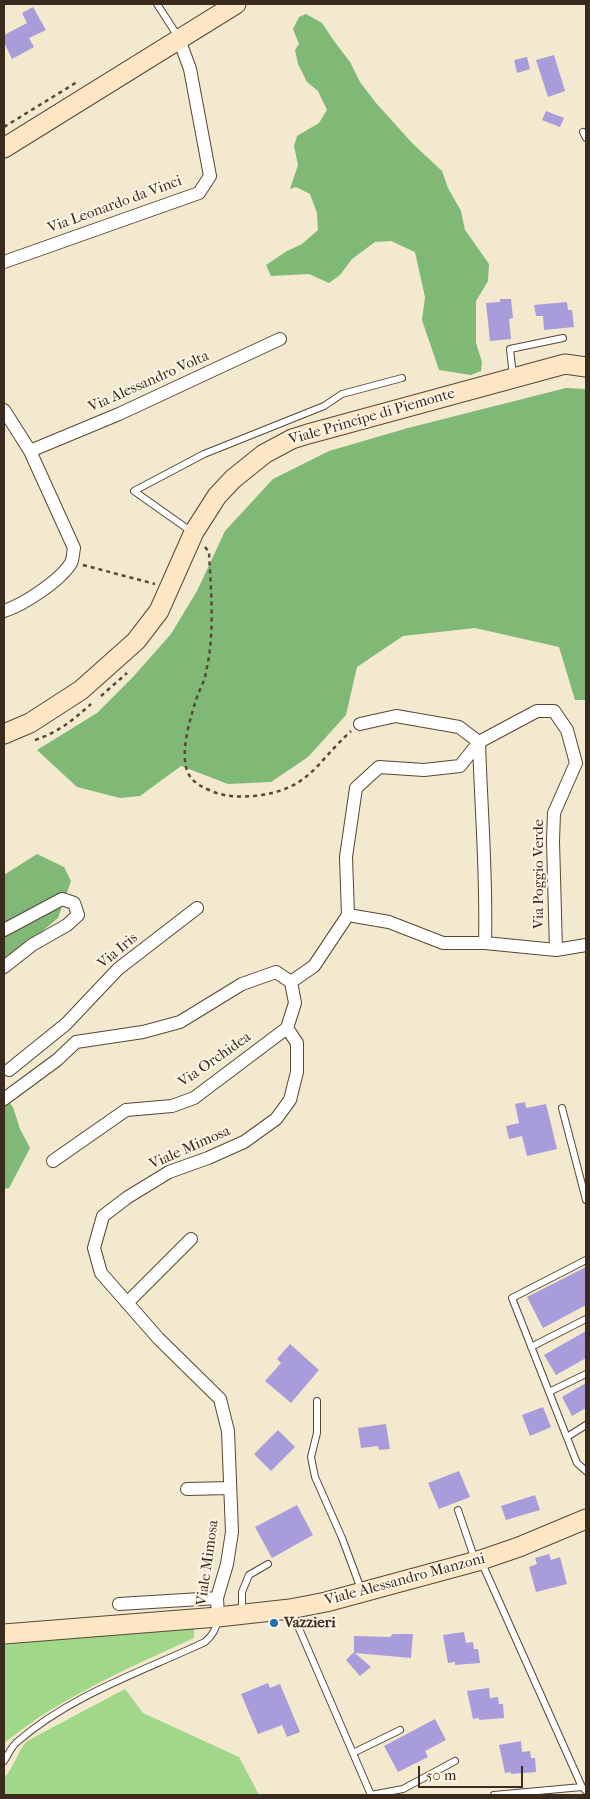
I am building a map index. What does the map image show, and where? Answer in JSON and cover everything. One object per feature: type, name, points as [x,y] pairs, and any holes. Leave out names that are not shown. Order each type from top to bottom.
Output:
[{"type":"street","points":[[4,148],[236,4]]},
{"type":"street","name":"Via Leonardo da Vinci","points":[[4,262],[199,193],[210,176],[190,69],[180,39]]},
{"type":"street","name":"Via Alessandro Volta","points":[[30,451],[119,414],[280,339]]},
{"type":"street","name":"Viale Principe di Piemonte","points":[[4,734],[30,724],[81,690],[128,649],[159,612],[198,538],[217,496],[233,479],[257,459],[277,446],[308,434],[565,364],[586,367]]},
{"type":"street","points":[[4,410],[30,451],[74,548],[72,562],[58,578],[17,607],[4,611]]},
{"type":"street","name":"Via Poggio Verde","points":[[556,950],[554,813],[576,763],[567,730],[554,711],[537,711],[479,742],[460,766],[424,770],[379,767],[356,788],[346,857],[348,915],[389,922],[443,943],[485,943],[556,950],[586,945]]},
{"type":"street","points":[[360,724],[396,716],[459,727],[479,742],[484,827],[485,943]]},
{"type":"street","points":[[4,930],[62,899],[74,903],[78,915],[67,925],[32,945],[4,967]]},
{"type":"street","name":"Via Iris","points":[[9,1070],[66,1024],[118,969],[197,908]]},
{"type":"street","points":[[291,982],[314,966],[348,915]]},
{"type":"street","points":[[4,1099],[57,1060],[76,1042],[143,1032],[180,1022],[242,984],[276,972],[291,982],[295,1003],[287,1028]]},
{"type":"street","points":[[66,1024],[76,1042]]},
{"type":"street","name":"Via Orchidea","points":[[53,1161],[126,1110],[172,1106],[194,1098],[287,1028]]},
{"type":"street","name":"Viale Mimosa","points":[[218,1617],[217,1598],[227,1564],[231,1541],[228,1431],[220,1398],[158,1338],[101,1273],[94,1248],[103,1216],[128,1197],[169,1172],[244,1142],[276,1119],[290,1100],[297,1072],[297,1043],[287,1028]]},
{"type":"street","points":[[127,1303],[191,1240]]},
{"type":"street","points":[[187,1489],[230,1488]]},
{"type":"street","name":"Viale Alessandro Manzoni","points":[[4,1634],[242,1615],[290,1609],[362,1593],[478,1560],[519,1547],[586,1519]]},
{"type":"street","points":[[119,1604],[217,1598]]},
{"type":"lane","points":[[157,4],[180,39]]},
{"type":"lane","points":[[513,378],[510,349],[563,338]]},
{"type":"lane","points":[[198,538],[134,491],[204,454],[324,406],[342,394],[402,378]]},
{"type":"lane","points":[[562,1108],[586,1200]]},
{"type":"lane","points":[[586,1260],[512,1298],[577,1463],[586,1472]]},
{"type":"lane","points":[[532,1347],[586,1319]]},
{"type":"lane","points":[[549,1392],[586,1374]]},
{"type":"lane","points":[[318,1401],[317,1433],[311,1457],[315,1477],[342,1538],[362,1593]]},
{"type":"lane","points":[[567,1437],[586,1425]]},
{"type":"lane","points":[[458,1510],[478,1560],[584,1789],[494,1795]]},
{"type":"lane","points":[[242,1615],[242,1592],[249,1575],[268,1564]]},
{"type":"lane","points":[[290,1609],[371,1795],[403,1789],[455,1761]]},
{"type":"lane","points":[[4,1761],[15,1743],[63,1708],[205,1642],[212,1636],[217,1627],[218,1617]]},
{"type":"lane","points":[[353,1753],[400,1730]]},
{"type":"path","points":[[198,538],[210,552],[211,646],[206,674],[198,696],[186,743],[184,759],[187,773],[192,780],[216,793],[240,798],[268,795],[281,791],[295,786],[307,776],[341,740],[360,724]]},
{"type":"path","points":[[72,562],[170,588]]},
{"type":"path","points":[[34,740],[52,734],[69,723],[129,671]]},
{"type":"green space","points":[[306,14],[322,23],[350,62],[360,82],[376,103],[413,144],[442,171],[448,188],[461,211],[465,230],[489,264],[488,281],[476,301],[476,343],[482,362],[481,371],[471,375],[439,370],[422,320],[425,297],[415,252],[391,241],[375,242],[352,259],[340,275],[329,283],[309,274],[271,276],[266,265],[287,251],[302,244],[318,230],[317,213],[310,194],[296,187],[290,189],[298,165],[294,146],[297,136],[319,123],[327,110],[318,91],[307,82],[298,64],[295,50],[299,44],[293,29],[299,17]]},
{"type":"green space","points":[[566,388],[586,389],[586,700],[575,700],[559,647],[475,628],[403,636],[357,667],[346,715],[308,757],[271,782],[228,784],[181,766],[140,796],[120,798],[77,787],[37,750],[97,713],[133,677],[171,634],[197,591],[225,531],[273,479],[329,451],[408,428]]},
{"type":"green space","points":[[37,854],[64,867],[71,881],[58,918],[4,958],[4,875]]},
{"type":"green space","points":[[4,1096],[13,1107],[20,1129],[30,1148],[9,1188],[4,1189]]},
{"type":"green space","points":[[194,1627],[194,1638],[76,1695],[38,1718],[4,1743],[4,1640]]},
{"type":"green space","points":[[125,1689],[143,1713],[239,1757],[259,1795],[4,1795],[4,1778],[27,1741]]},
{"type":"building","points":[[33,7],[46,30],[29,38],[34,47],[12,59],[4,42],[4,35],[27,23],[22,13]]},
{"type":"building","points":[[554,55],[565,91],[548,97],[536,60]]},
{"type":"building","points":[[527,57],[530,69],[517,73],[514,60]]},
{"type":"building","points":[[546,111],[564,118],[560,127],[542,120]]},
{"type":"building","points":[[500,299],[511,299],[513,318],[509,319],[511,339],[490,341],[486,303],[500,302]]},
{"type":"building","points":[[567,302],[568,310],[572,310],[574,327],[544,330],[543,316],[536,316],[534,305]]},
{"type":"building","points":[[525,1102],[526,1108],[546,1104],[557,1149],[527,1156],[522,1136],[509,1139],[506,1126],[519,1123],[515,1104]]},
{"type":"building","points":[[586,1267],[586,1305],[543,1328],[527,1297]]},
{"type":"building","points":[[586,1331],[586,1358],[556,1375],[544,1355]]},
{"type":"building","points":[[290,1344],[319,1370],[291,1403],[265,1381],[281,1363],[277,1359]]},
{"type":"building","points":[[586,1383],[586,1408],[572,1416],[562,1397]]},
{"type":"building","points":[[543,1407],[551,1427],[530,1436],[522,1415]]},
{"type":"building","points":[[386,1424],[390,1449],[379,1450],[378,1446],[361,1448],[358,1428]]},
{"type":"building","points":[[278,1430],[295,1447],[271,1471],[254,1454]]},
{"type":"building","points":[[459,1471],[470,1497],[439,1509],[428,1483]]},
{"type":"building","points":[[535,1495],[540,1510],[506,1520],[501,1506]]},
{"type":"building","points":[[297,1505],[313,1535],[272,1558],[255,1527]]},
{"type":"building","points":[[549,1554],[551,1560],[560,1557],[567,1584],[536,1592],[529,1567],[537,1564],[535,1558]]},
{"type":"building","points":[[464,1632],[466,1643],[473,1642],[474,1649],[478,1649],[480,1663],[455,1665],[455,1662],[448,1663],[443,1635]]},
{"type":"building","points":[[393,1634],[413,1634],[411,1658],[355,1653],[371,1667],[360,1676],[346,1660],[354,1652],[354,1636],[390,1637]]},
{"type":"building","points":[[268,1683],[270,1688],[280,1684],[300,1732],[287,1737],[282,1725],[258,1734],[241,1694]]},
{"type":"building","points":[[489,1688],[490,1698],[498,1697],[499,1704],[503,1704],[504,1718],[473,1719],[467,1691]]},
{"type":"building","points":[[435,1719],[446,1740],[425,1751],[428,1757],[398,1772],[384,1746]]},
{"type":"building","points":[[521,1741],[522,1752],[530,1751],[531,1758],[535,1758],[536,1772],[505,1773],[499,1745]]},
{"type":"place","name":"Vazzieri","points":[[274,1623]]}]
